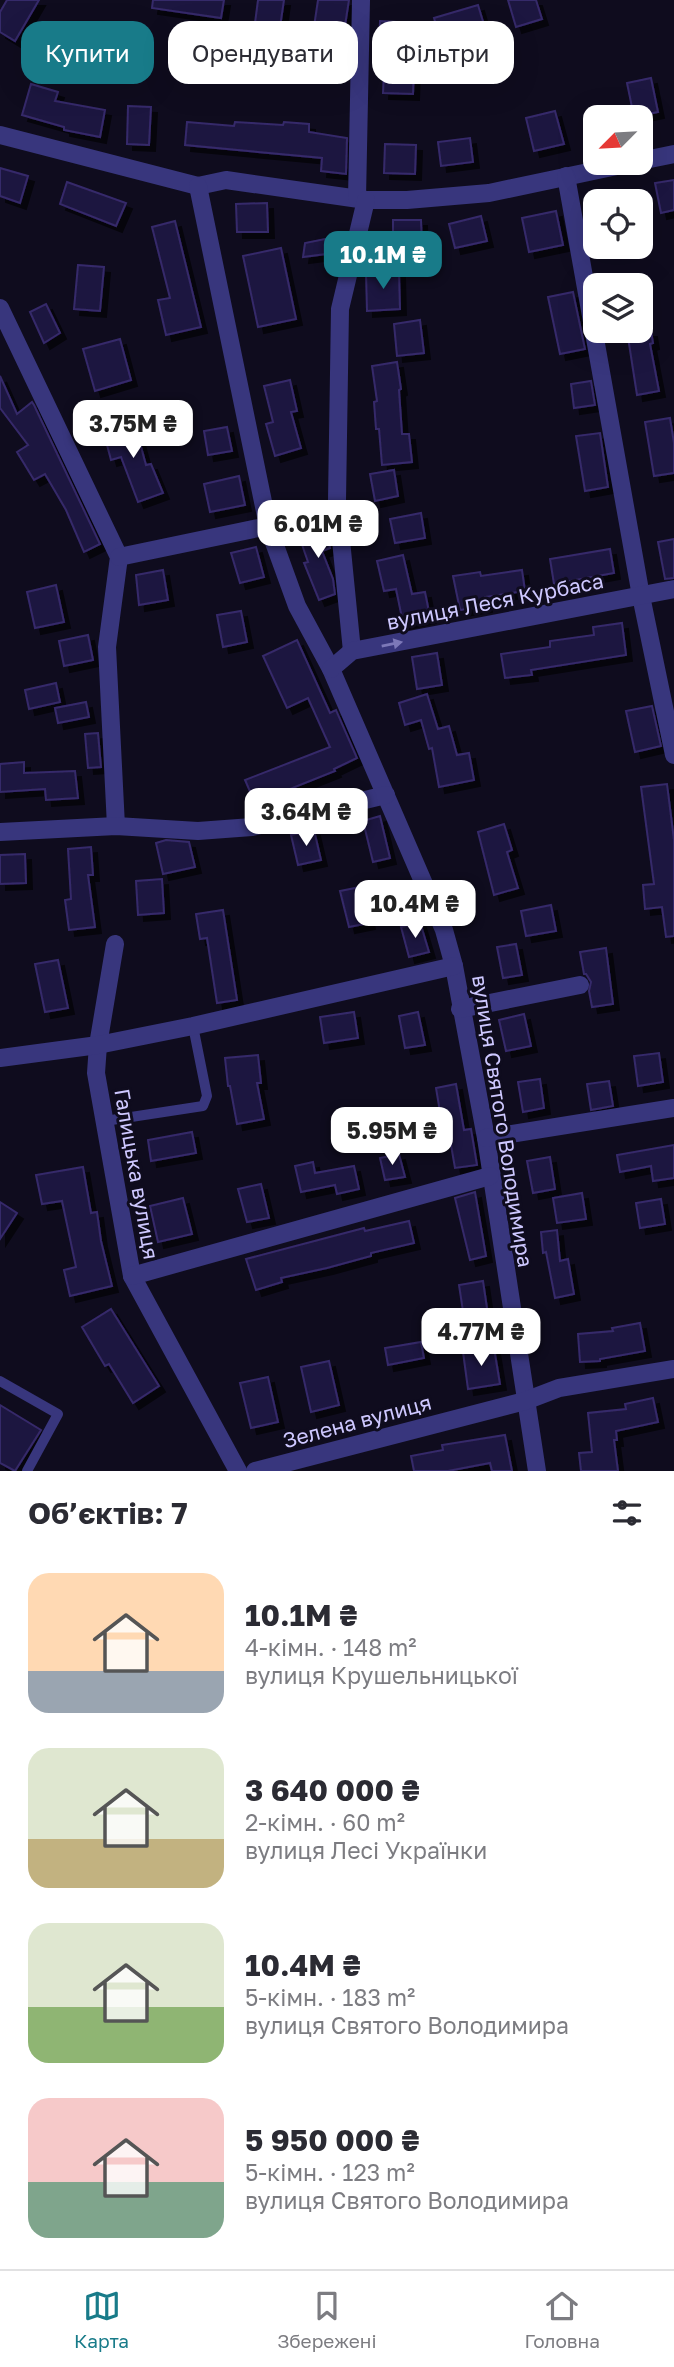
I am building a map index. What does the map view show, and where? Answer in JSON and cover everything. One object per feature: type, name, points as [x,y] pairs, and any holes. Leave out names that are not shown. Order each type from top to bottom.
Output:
[{"type":"street","points":[[352,651],[337,500],[340,309],[362,199],[361,0]]},
{"type":"street","points":[[0,135],[198,186],[226,180],[362,199],[407,200],[489,192],[583,173]]},
{"type":"street","points":[[653,158],[674,154]]},
{"type":"street","points":[[566,176],[641,596],[674,755]]},
{"type":"street","name":"вулиця Святого Володимира","points":[[198,186],[268,526],[297,606],[331,669],[444,930],[454,966],[486,1138],[524,1401],[537,1471]]},
{"type":"street","points":[[0,308],[119,556],[107,647],[116,826]]},
{"type":"street","points":[[119,556],[268,526]]},
{"type":"street","name":"вулиця Леся Курбаса","points":[[331,669],[352,651],[674,589]]},
{"type":"street","points":[[0,832],[116,826],[198,831],[252,827],[386,795]]},
{"type":"street","name":"Галицька вулиця","points":[[115,944],[98,1045],[96,1073],[132,1276],[238,1471]]},
{"type":"street","points":[[0,1058],[98,1045],[193,1026],[454,966]]},
{"type":"street","points":[[460,1009],[580,985]]},
{"type":"street","points":[[486,1138],[674,1108]]},
{"type":"street","points":[[132,1276],[490,1176]]},
{"type":"street","name":"Зелена вулиця","points":[[255,1471],[524,1401],[559,1388],[674,1369]]},
{"type":"lane","points":[[106,1121],[203,1106],[206,1096],[193,1026]]},
{"type":"lane","points":[[0,1381],[58,1414],[27,1471]]},
{"type":"building","points":[[7,0],[39,0],[27,21],[21,21],[21,31],[15,41],[0,32],[0,12]]},
{"type":"building","points":[[153,0],[224,0],[221,18],[152,8]]},
{"type":"building","points":[[258,0],[284,0],[281,21],[255,21]]},
{"type":"building","points":[[318,0],[349,0],[346,21],[315,21]]},
{"type":"building","points":[[508,0],[536,0],[542,19],[516,27]]},
{"type":"building","points":[[478,5],[483,21],[435,21],[434,18]]},
{"type":"building","points":[[651,78],[658,112],[653,113],[653,105],[632,105],[627,83]]},
{"type":"building","points":[[31,84],[58,92],[55,101],[105,110],[100,137],[64,130],[64,127],[22,115]]},
{"type":"building","points":[[383,84],[413,84],[413,94],[383,93]]},
{"type":"building","points":[[128,106],[151,107],[149,145],[127,144]]},
{"type":"building","points":[[555,111],[564,144],[534,151],[526,118]]},
{"type":"building","points":[[187,122],[234,126],[235,122],[309,124],[309,132],[347,138],[346,174],[321,171],[322,158],[185,145]]},
{"type":"building","points":[[470,138],[473,162],[441,166],[438,142]]},
{"type":"building","points":[[385,144],[416,145],[415,174],[384,173]]},
{"type":"building","points":[[0,168],[28,176],[20,203],[0,196]]},
{"type":"building","points":[[674,180],[674,210],[661,213],[655,183]]},
{"type":"building","points":[[67,182],[126,203],[116,226],[60,204]]},
{"type":"building","points":[[267,203],[268,232],[237,232],[236,204]]},
{"type":"building","points":[[556,211],[563,245],[529,252],[522,218]]},
{"type":"building","points":[[481,216],[487,241],[455,248],[449,224]]},
{"type":"building","points":[[393,220],[421,220],[422,245],[393,248]]},
{"type":"building","points":[[175,221],[201,327],[166,335],[158,300],[170,298],[152,227]]},
{"type":"building","points":[[330,238],[326,254],[303,257],[305,243]]},
{"type":"building","points":[[281,248],[296,319],[258,327],[243,256]]},
{"type":"building","points":[[78,265],[104,267],[100,311],[74,309]]},
{"type":"building","points":[[399,272],[400,309],[367,311],[366,273]]},
{"type":"building","points":[[573,292],[585,349],[560,354],[548,297]]},
{"type":"building","points":[[46,304],[60,333],[44,343],[30,312]]},
{"type":"building","points":[[420,320],[424,353],[397,356],[394,324]]},
{"type":"building","points":[[120,339],[131,380],[95,391],[83,349]]},
{"type":"building","points":[[629,343],[653,343],[650,344],[659,391],[637,395]]},
{"type":"building","points":[[397,362],[401,389],[402,434],[409,434],[412,462],[382,465],[379,429],[376,429],[374,402],[377,401],[372,366]]},
{"type":"building","points":[[0,376],[17,414],[32,402],[34,405],[100,544],[84,552],[66,510],[45,474],[34,480],[17,452],[28,445],[0,408]]},
{"type":"building","points":[[290,380],[297,411],[291,412],[301,448],[275,456],[266,424],[273,422],[264,386]]},
{"type":"building","points":[[591,381],[595,405],[574,408],[571,384]]},
{"type":"building","points":[[670,418],[674,443],[674,473],[654,476],[645,422]]},
{"type":"building","points":[[134,421],[146,465],[151,464],[163,493],[138,502],[121,457],[111,460],[103,430]]},
{"type":"building","points":[[227,427],[232,451],[208,455],[204,431]]},
{"type":"building","points":[[600,433],[608,487],[585,491],[576,436]]},
{"type":"building","points":[[394,470],[398,496],[375,501],[370,474]]},
{"type":"building","points":[[239,476],[245,505],[210,512],[204,484]]},
{"type":"building","points":[[421,513],[425,538],[395,543],[390,519]]},
{"type":"building","points":[[325,524],[330,548],[322,551],[333,579],[335,594],[319,600],[304,563],[308,562],[298,533]]},
{"type":"building","points":[[674,539],[674,578],[665,579],[658,542]]},
{"type":"building","points":[[256,547],[264,577],[240,583],[231,553]]},
{"type":"building","points":[[610,549],[614,573],[554,584],[550,559]]},
{"type":"building","points":[[403,555],[412,594],[425,592],[430,617],[403,623],[396,589],[384,591],[377,561]]},
{"type":"building","points":[[163,570],[168,600],[139,605],[136,575]]},
{"type":"building","points":[[522,570],[525,591],[485,597],[486,606],[460,610],[453,576],[480,572],[481,576]]},
{"type":"building","points":[[56,585],[64,622],[35,628],[27,592]]},
{"type":"building","points":[[241,611],[247,642],[223,647],[217,615]]},
{"type":"building","points":[[622,623],[626,655],[531,670],[532,675],[505,678],[501,654],[550,647],[550,641],[594,635],[593,627]]},
{"type":"building","points":[[88,635],[93,660],[64,666],[59,641]]},
{"type":"building","points":[[297,640],[330,713],[336,710],[357,758],[334,769],[335,771],[255,803],[245,780],[330,747],[308,698],[287,708],[263,656]]},
{"type":"building","points":[[437,653],[442,685],[417,689],[412,657]]},
{"type":"building","points":[[56,683],[60,702],[29,709],[25,690]]},
{"type":"building","points":[[427,694],[438,729],[449,726],[457,755],[469,753],[474,780],[439,787],[432,748],[429,749],[421,720],[405,725],[399,703]]},
{"type":"building","points":[[86,702],[89,717],[58,723],[55,708]]},
{"type":"building","points":[[652,706],[661,746],[635,752],[626,711]]},
{"type":"building","points":[[98,733],[101,767],[88,768],[85,734]]},
{"type":"building","points":[[24,762],[24,773],[75,771],[78,798],[46,800],[45,789],[0,792],[0,764]]},
{"type":"building","points":[[667,784],[674,840],[674,936],[666,937],[662,907],[645,909],[643,885],[654,884],[641,787]]},
{"type":"building","points":[[380,816],[390,858],[373,862],[363,821]]},
{"type":"building","points":[[504,824],[512,850],[507,852],[518,888],[494,895],[478,832]]},
{"type":"building","points":[[314,830],[321,860],[298,865],[291,835]]},
{"type":"building","points":[[166,840],[189,842],[195,867],[163,874],[156,843]]},
{"type":"building","points":[[91,847],[93,875],[88,875],[95,927],[69,930],[65,900],[71,899],[68,849]]},
{"type":"building","points":[[25,854],[26,883],[0,884],[0,855]]},
{"type":"building","points":[[162,879],[164,913],[138,915],[136,881]]},
{"type":"building","points":[[360,887],[369,923],[349,927],[340,891]]},
{"type":"building","points":[[551,905],[556,931],[526,936],[521,911]]},
{"type":"building","points":[[223,910],[237,1000],[217,1003],[207,938],[200,939],[196,914]]},
{"type":"building","points":[[420,922],[429,952],[409,957],[401,927]]},
{"type":"building","points":[[516,944],[522,975],[503,978],[497,947]]},
{"type":"building","points":[[606,948],[613,1004],[592,1007],[589,991],[591,982],[584,974],[580,952]]},
{"type":"building","points":[[58,960],[68,1008],[45,1012],[35,964]]},
{"type":"building","points":[[354,1012],[358,1038],[324,1043],[320,1017]]},
{"type":"building","points":[[418,1012],[425,1045],[405,1048],[399,1016]]},
{"type":"building","points":[[524,1014],[531,1046],[506,1051],[499,1020]]},
{"type":"building","points":[[659,1053],[663,1082],[638,1086],[634,1056]]},
{"type":"building","points":[[258,1055],[261,1083],[257,1083],[264,1119],[237,1124],[225,1058]]},
{"type":"building","points":[[540,1079],[544,1108],[523,1112],[518,1082]]},
{"type":"building","points":[[609,1081],[613,1106],[591,1110],[587,1084]]},
{"type":"building","points":[[456,1084],[464,1130],[471,1129],[477,1165],[455,1168],[445,1111],[440,1112],[436,1088]]},
{"type":"building","points":[[192,1132],[196,1153],[151,1161],[148,1140]]},
{"type":"building","points":[[674,1145],[674,1178],[653,1181],[651,1166],[620,1172],[617,1155]]},
{"type":"building","points":[[399,1154],[405,1177],[385,1180],[380,1158]]},
{"type":"building","points":[[550,1157],[555,1189],[533,1193],[527,1161]]},
{"type":"building","points":[[313,1162],[315,1173],[354,1166],[359,1189],[337,1194],[335,1185],[301,1192],[295,1166]]},
{"type":"building","points":[[83,1167],[91,1213],[97,1212],[112,1286],[70,1296],[64,1270],[76,1267],[62,1201],[42,1204],[36,1175]]},
{"type":"building","points":[[261,1184],[269,1218],[247,1222],[238,1189]]},
{"type":"building","points":[[475,1192],[486,1256],[470,1260],[455,1198]]},
{"type":"building","points":[[582,1193],[586,1219],[557,1223],[553,1198]]},
{"type":"building","points":[[183,1198],[192,1234],[158,1242],[150,1206]]},
{"type":"building","points":[[661,1199],[665,1224],[640,1228],[636,1203]]},
{"type":"building","points":[[0,1202],[17,1213],[0,1239]]},
{"type":"building","points":[[409,1221],[414,1243],[281,1278],[282,1282],[256,1290],[246,1259],[364,1228],[365,1231]]},
{"type":"building","points":[[557,1230],[560,1261],[568,1259],[574,1294],[555,1298],[546,1252],[543,1253],[541,1232]]},
{"type":"building","points":[[483,1281],[488,1315],[464,1318],[459,1285]]},
{"type":"building","points":[[111,1309],[159,1386],[133,1403],[109,1364],[105,1366],[82,1327]]},
{"type":"building","points":[[640,1323],[645,1351],[600,1361],[580,1362],[578,1334],[613,1331],[612,1328]]},
{"type":"building","points":[[421,1342],[424,1358],[388,1365],[385,1348]]},
{"type":"building","points":[[494,1348],[500,1384],[468,1389],[463,1352]]},
{"type":"building","points":[[329,1361],[339,1405],[311,1412],[301,1367]]},
{"type":"building","points":[[268,1377],[278,1422],[251,1428],[240,1383]]},
{"type":"building","points":[[653,1398],[658,1422],[616,1431],[617,1440],[614,1440],[618,1471],[581,1471],[579,1453],[592,1452],[588,1413],[626,1409],[625,1404]]},
{"type":"building","points":[[0,1405],[41,1430],[15,1471],[0,1463]]},
{"type":"building","points":[[505,1435],[512,1471],[492,1471],[490,1463],[448,1471],[414,1471],[411,1456],[443,1450],[442,1445]]}]
